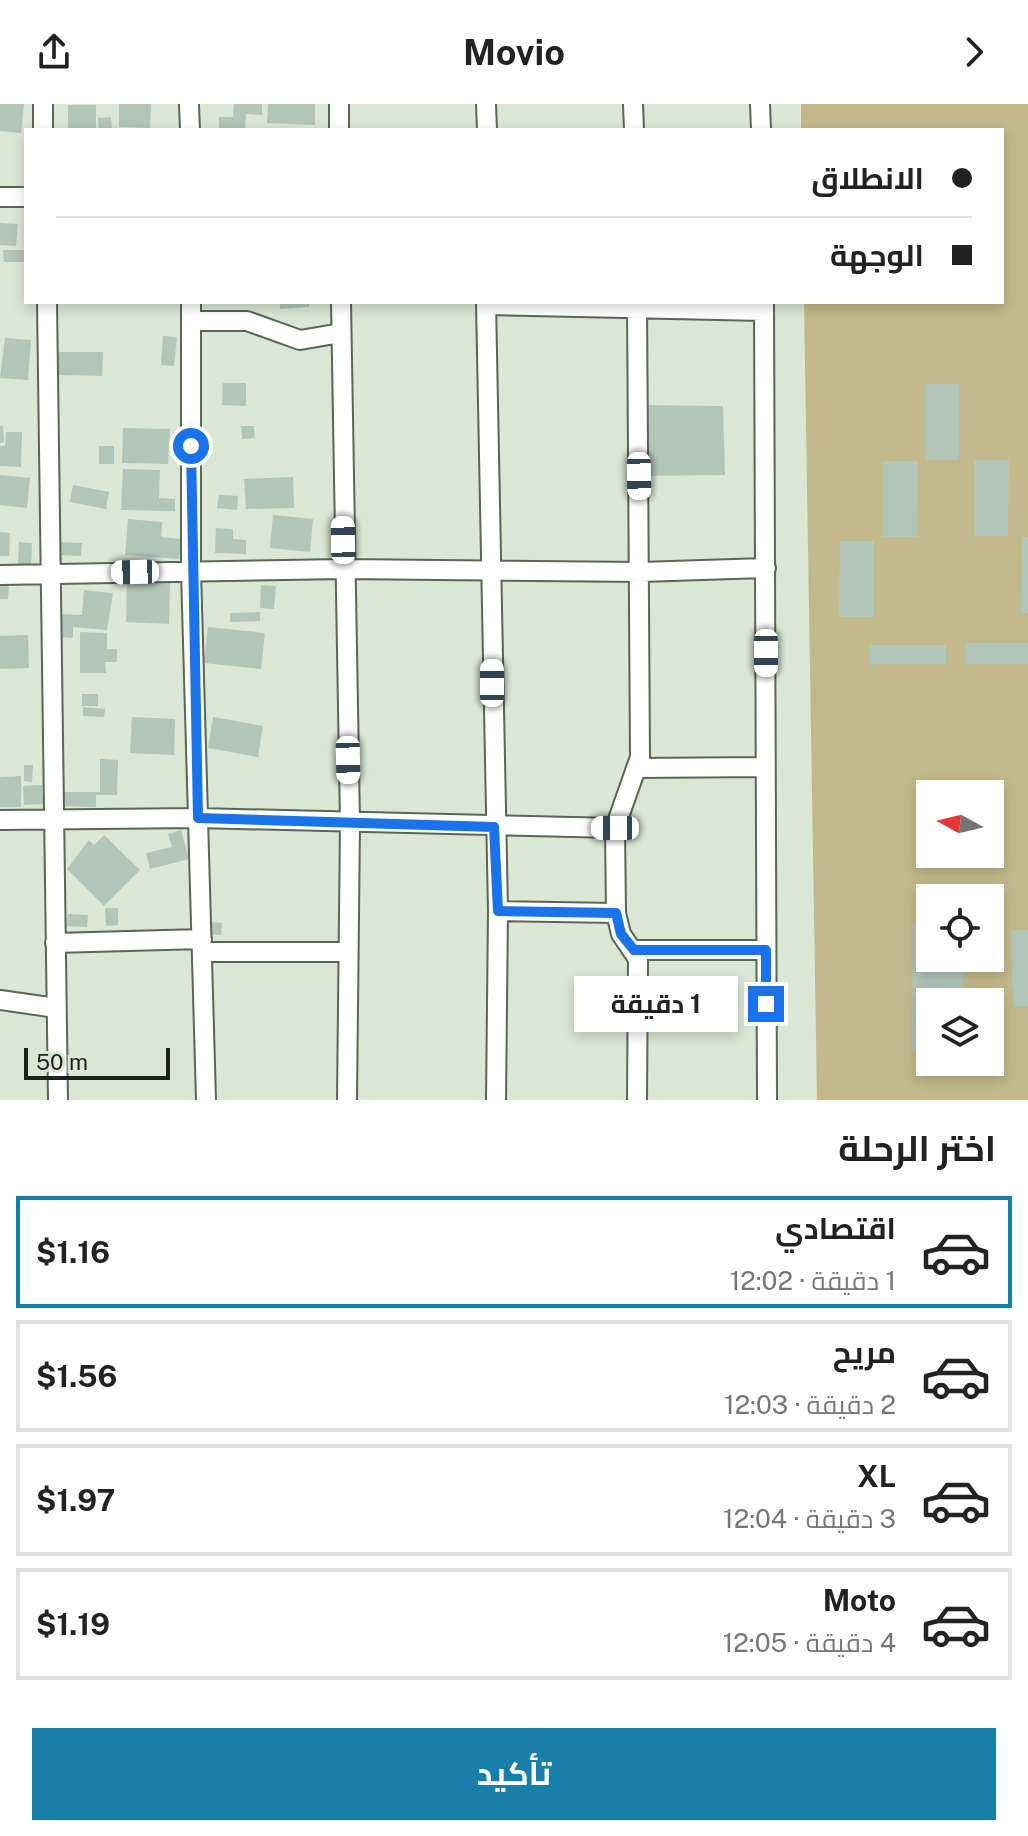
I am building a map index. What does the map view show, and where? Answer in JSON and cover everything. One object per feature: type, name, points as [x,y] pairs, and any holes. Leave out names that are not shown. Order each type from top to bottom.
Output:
[{"type":"street","points":[[43,104],[43,128]]},
{"type":"street","points":[[189,104],[190,128]]},
{"type":"street","points":[[339,104],[339,128]]},
{"type":"street","points":[[486,104],[487,128]]},
{"type":"street","points":[[633,104],[634,128]]},
{"type":"street","points":[[760,104],[761,128]]},
{"type":"street","points":[[0,197],[24,197]]},
{"type":"street","points":[[47,304],[58,1100]]},
{"type":"street","points":[[341,304],[350,823],[347,1100]]},
{"type":"street","points":[[496,1100],[498,911],[486,304],[764,306],[767,1100]]},
{"type":"street","points":[[637,305],[640,757],[615,828],[616,913],[621,934],[634,950],[638,969],[637,1100]]},
{"type":"street","points":[[206,1100],[191,571],[191,312],[247,321],[300,340],[341,333]]},
{"type":"street","points":[[0,575],[491,568],[641,572],[766,568]]},
{"type":"street","points":[[636,768],[765,767]]},
{"type":"street","points":[[0,820],[198,818],[615,828]]},
{"type":"street","points":[[498,911],[616,913]]},
{"type":"street","points":[[55,943],[348,952]]},
{"type":"street","points":[[634,950],[766,950]]},
{"type":"street","points":[[0,1000],[56,1008]]},
{"type":"shaded area","points":[[801,104],[1028,104],[1028,1100],[817,1100],[804,304],[1004,304],[1004,128],[801,128]]},
{"type":"building","points":[[0,104],[24,104],[21,133],[0,131]]},
{"type":"building","points":[[119,104],[151,104],[150,128],[119,127]]},
{"type":"building","points":[[234,104],[262,104],[262,115],[246,114],[245,128],[219,128],[219,117],[233,117]]},
{"type":"building","points":[[268,104],[315,104],[315,125],[267,123]]},
{"type":"building","points":[[68,105],[96,105],[96,128],[68,128]]},
{"type":"building","points":[[111,117],[112,128],[99,128],[98,118]]},
{"type":"building","points":[[0,223],[18,224],[16,246],[0,245]]},
{"type":"building","points":[[3,250],[24,250],[24,262],[4,262]]},
{"type":"building","points":[[280,304],[309,304],[309,307],[280,309]]},
{"type":"building","points":[[163,336],[177,337],[174,366],[161,365]]},
{"type":"building","points":[[5,338],[31,340],[28,380],[0,378]]},
{"type":"building","points":[[58,352],[103,352],[102,376],[58,375]]},
{"type":"building","points":[[223,383],[246,383],[246,406],[222,405]]},
{"type":"building","points":[[925,384],[959,384],[959,460],[925,460]]},
{"type":"building","points":[[638,405],[723,406],[725,475],[639,476]]},
{"type":"building","points":[[0,426],[3,426],[4,442],[0,443]]},
{"type":"building","points":[[241,426],[254,426],[255,438],[242,439]]},
{"type":"building","points":[[123,428],[170,429],[168,464],[122,463]]},
{"type":"building","points":[[6,432],[22,432],[21,467],[0,466],[0,446],[5,446]]},
{"type":"building","points":[[99,446],[114,446],[114,464],[99,464]]},
{"type":"building","points":[[974,460],[1009,460],[1008,536],[974,536]]},
{"type":"building","points":[[883,461],[918,461],[917,537],[883,537]]},
{"type":"building","points":[[123,469],[160,470],[159,498],[175,499],[175,511],[121,510]]},
{"type":"building","points":[[0,475],[30,478],[27,508],[0,505]]},
{"type":"building","points":[[293,477],[294,508],[246,509],[244,479]]},
{"type":"building","points":[[73,485],[109,492],[106,509],[70,502]]},
{"type":"building","points":[[219,495],[238,496],[237,510],[217,508]]},
{"type":"building","points":[[273,515],[313,519],[310,552],[270,548]]},
{"type":"building","points":[[128,519],[162,522],[161,537],[181,539],[179,559],[125,555]]},
{"type":"building","points":[[216,528],[233,529],[233,539],[246,540],[246,554],[215,553]]},
{"type":"building","points":[[0,532],[10,533],[9,556],[0,556]]},
{"type":"building","points":[[1022,537],[1028,537],[1028,613],[1021,613]]},
{"type":"building","points":[[840,541],[874,541],[874,617],[839,617]]},
{"type":"building","points":[[19,542],[32,543],[31,566],[18,565]]},
{"type":"building","points":[[59,542],[82,543],[81,556],[58,555]]},
{"type":"building","points":[[127,582],[170,583],[169,624],[126,622]]},
{"type":"building","points":[[0,584],[9,584],[8,599],[0,599]]},
{"type":"building","points":[[261,585],[276,586],[274,609],[260,608]]},
{"type":"building","points":[[84,590],[113,593],[107,630],[73,627],[73,638],[59,637],[61,614],[82,615]]},
{"type":"building","points":[[260,612],[260,621],[230,622],[230,613]]},
{"type":"building","points":[[208,627],[265,633],[261,669],[204,663]]},
{"type":"building","points":[[80,632],[107,633],[107,649],[117,649],[117,662],[105,662],[106,673],[80,673]]},
{"type":"building","points":[[28,635],[29,668],[0,669],[0,636]]},
{"type":"building","points":[[965,643],[1028,643],[1028,664],[965,664]]},
{"type":"building","points":[[869,645],[946,645],[946,664],[869,664]]},
{"type":"building","points":[[82,694],[98,694],[98,706],[82,706]]},
{"type":"building","points":[[83,707],[105,709],[104,717],[83,716]]},
{"type":"building","points":[[132,717],[175,719],[174,755],[130,753]]},
{"type":"building","points":[[213,717],[263,726],[258,757],[208,748]]},
{"type":"building","points":[[100,759],[118,760],[117,795],[96,795],[96,807],[59,806],[59,792],[100,792]]},
{"type":"building","points":[[24,765],[33,765],[32,782],[24,781]]},
{"type":"building","points":[[21,776],[21,807],[0,807],[0,777]]},
{"type":"building","points":[[42,785],[43,804],[24,805],[23,786]]},
{"type":"building","points":[[181,830],[189,859],[150,869],[146,853],[172,847],[168,834]]},
{"type":"building","points":[[104,835],[140,870],[104,906],[67,869],[89,840],[94,845]]},
{"type":"building","points":[[105,908],[118,908],[118,925],[106,926]]},
{"type":"building","points":[[68,914],[88,915],[87,927],[67,926]]},
{"type":"building","points":[[208,922],[222,923],[221,935],[207,934]]},
{"type":"building","points":[[913,924],[916,924],[916,972],[963,972],[963,988],[916,988],[916,1051],[912,1051]]},
{"type":"building","points":[[1011,930],[1028,930],[1028,1006],[1013,1007]]},
{"type":"route","points":[[191,446],[198,818],[494,827],[498,911],[616,913],[621,934],[634,950],[766,950],[766,1004]]}]
